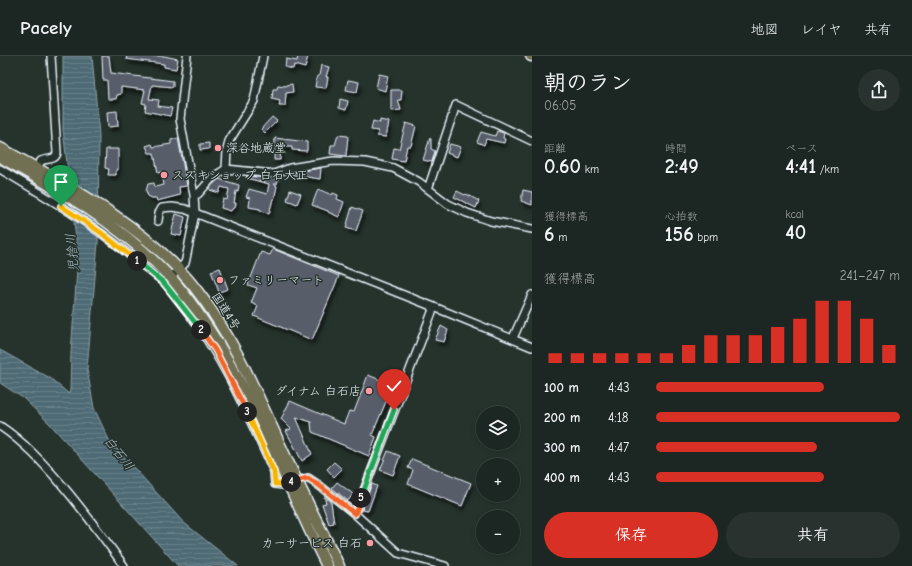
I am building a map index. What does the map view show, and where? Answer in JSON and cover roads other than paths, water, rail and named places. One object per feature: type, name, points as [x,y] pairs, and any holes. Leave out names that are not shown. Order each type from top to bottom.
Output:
[{"type":"highway","name":"国道4号","points":[[0,148],[37,168],[48,179]]},
{"type":"highway","name":"国道4号","points":[[0,157],[48,179],[144,238],[178,270],[194,288],[222,326],[239,356],[327,566]]},
{"type":"highway","name":"国道4号","points":[[104,214],[170,278],[199,314],[238,377],[292,482],[339,566]]},
{"type":"street","points":[[37,168],[42,160],[55,157],[58,150],[51,56]]},
{"type":"street","points":[[170,278],[185,263],[195,213],[194,195],[180,120],[187,56]]},
{"type":"street","points":[[226,169],[229,141],[254,101],[263,56]]},
{"type":"street","points":[[428,189],[456,105],[532,141]]},
{"type":"street","points":[[194,195],[198,194],[213,177],[226,169],[274,174],[290,168],[333,161],[365,162],[393,168],[419,182],[448,204],[467,213],[491,221],[532,229]]},
{"type":"street","points":[[0,169],[61,206],[100,232],[164,283],[215,350],[241,400],[274,472],[275,484],[283,484],[308,478],[355,514],[398,553],[445,566]]},
{"type":"street","points":[[158,221],[159,213],[162,208],[172,207],[186,209],[434,306],[532,347]]},
{"type":"street","points":[[512,338],[532,295]]},
{"type":"street","points":[[355,514],[434,306]]},
{"type":"street","points":[[0,426],[13,434],[44,464],[88,516],[124,566]]},
{"type":"water","name":"白石川","points":[[63,56],[92,56],[99,135],[98,243],[87,369],[94,408],[109,440],[183,522],[238,566],[178,566],[49,423],[23,398],[0,383],[0,350],[50,378],[69,394],[70,390],[71,353],[78,256],[63,130]]},
{"type":"place","name":"深谷地蔵堂","points":[[218,148]]},
{"type":"place","name":"スズキショップ 白石大正","points":[[164,175]]},
{"type":"place","name":"ファミリーマート","points":[[220,280]]},
{"type":"place","name":"ダイナム 白石店","points":[[369,391]]},
{"type":"place","name":"カーサービス 白石","points":[[370,543]]},
{"type":"water label","name":"児捨川","points":[[72,253]]}]
